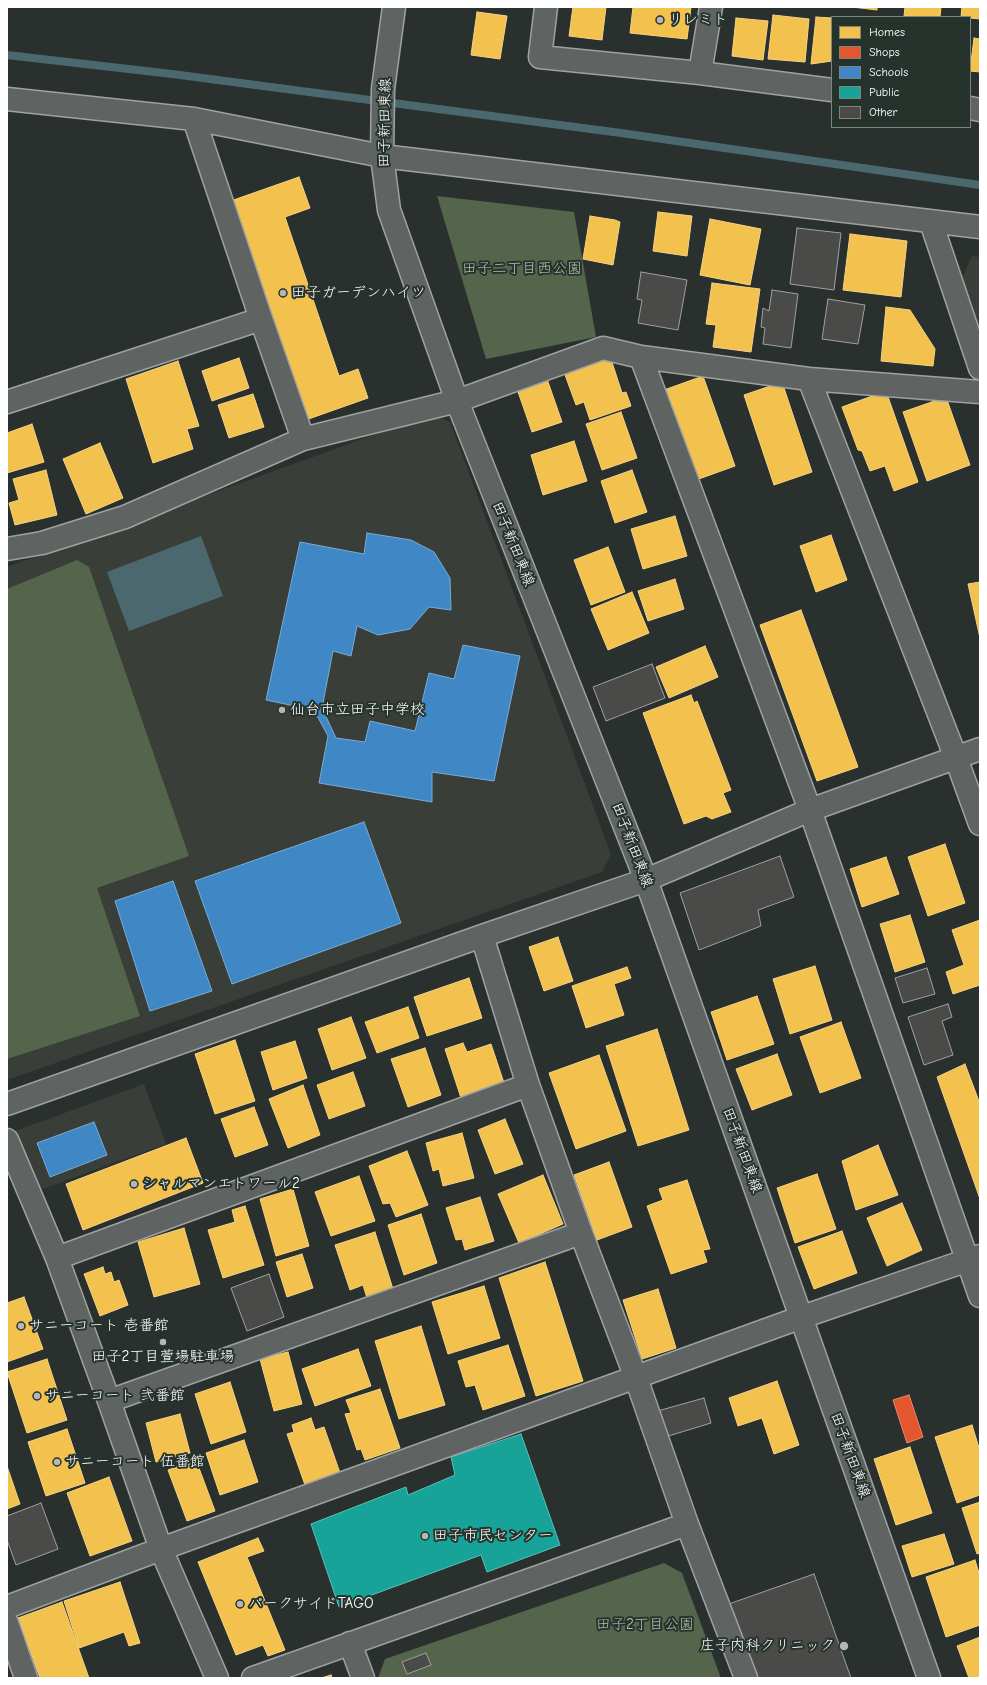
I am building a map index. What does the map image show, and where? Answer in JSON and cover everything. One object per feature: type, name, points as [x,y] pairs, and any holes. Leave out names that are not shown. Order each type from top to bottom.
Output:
[{"type":"street","name":"田子新田東線","points":[[394,7],[383,90],[382,156],[389,210],[457,401],[646,880],[929,1678]]},
{"type":"street","points":[[546,7],[540,56],[700,72],[831,90]]},
{"type":"street","points":[[700,72],[711,7]]},
{"type":"street","points":[[7,99],[194,119],[382,156],[980,227]]},
{"type":"street","points":[[194,119],[303,439]]},
{"type":"street","points":[[931,222],[980,368]]},
{"type":"street","points":[[7,402],[261,319]]},
{"type":"street","points":[[7,549],[42,543],[126,517],[303,439],[457,401],[603,348],[641,357],[809,379],[980,392]]},
{"type":"street","points":[[641,357],[810,810],[973,1258],[980,1296]]},
{"type":"street","points":[[809,379],[956,758],[980,824]]},
{"type":"street","points":[[7,1104],[482,936],[646,880],[810,810],[980,749]]},
{"type":"street","points":[[482,936],[528,1085],[581,1233],[636,1378],[687,1524],[746,1678]]},
{"type":"street","points":[[57,1258],[528,1085]]},
{"type":"street","points":[[7,1140],[57,1258],[161,1549],[217,1678]]},
{"type":"street","points":[[109,1401],[581,1233]]},
{"type":"street","points":[[7,1607],[161,1549],[802,1317],[973,1258]]},
{"type":"street","points":[[253,1678],[687,1524]]},
{"type":"street","points":[[7,1622],[26,1678]]},
{"type":"street","points":[[350,1643],[363,1678]]},
{"type":"shaded area","points":[[972,256],[980,257],[980,333],[961,281]]},
{"type":"shaded area","name":"仙台市立田子中学校","points":[[432,414],[450,422],[611,854],[602,872],[7,1080],[7,567]]},
{"type":"shaded area","points":[[144,1084],[166,1144],[37,1191],[15,1131]]},
{"type":"green space","name":"田子二丁目西公園","points":[[437,196],[574,212],[596,337],[486,359]]},
{"type":"green space","points":[[77,560],[89,567],[189,856],[97,888],[140,1016],[7,1059],[7,589]]},
{"type":"green space","name":"田子2丁目公園","points":[[664,1563],[682,1573],[721,1678],[378,1678],[385,1659]]},
{"type":"water","points":[[201,536],[223,596],[129,631],[107,572]]},
{"type":"building: Homes","points":[[573,7],[606,7],[602,40],[569,36]]},
{"type":"building: Homes","name":"リレミト","points":[[633,7],[691,7],[687,39],[630,33]]},
{"type":"building: Homes","points":[[852,7],[877,7],[877,10]]},
{"type":"building: Homes","points":[[905,7],[941,7],[940,16],[904,16]]},
{"type":"building: Homes","points":[[962,7],[980,7],[980,19],[971,18],[971,16],[961,16]]},
{"type":"building: Homes","points":[[477,12],[507,16],[500,59],[471,55]]},
{"type":"building: Homes","points":[[773,15],[809,19],[805,62],[768,59]]},
{"type":"building: Homes","points":[[816,17],[831,18],[831,61],[811,64]]},
{"type":"building: Homes","points":[[736,18],[768,21],[763,60],[732,56]]},
{"type":"building: Homes","points":[[974,38],[980,39],[980,72],[971,71]]},
{"type":"building: Homes","name":"田子ガーデンハイツ","points":[[299,177],[310,208],[285,217],[339,376],[358,369],[368,398],[300,422],[225,203]]},
{"type":"building: Homes","points":[[658,212],[692,216],[687,256],[653,251]]},
{"type":"building: Homes","points":[[590,216],[620,222],[613,265],[583,259]]},
{"type":"building: Homes","points":[[710,219],[761,229],[750,285],[700,275]]},
{"type":"building: Homes","points":[[850,234],[907,241],[901,297],[843,290]]},
{"type":"building: Homes","points":[[712,283],[760,289],[751,352],[713,347],[716,325],[706,324]]},
{"type":"building: Homes","points":[[886,307],[910,310],[935,349],[933,366],[881,361]]},
{"type":"building: Homes","points":[[610,356],[622,393],[626,392],[631,406],[590,420],[584,402],[576,405],[564,372]]},
{"type":"building: Homes","points":[[239,358],[249,388],[212,401],[202,371]]},
{"type":"building: Homes","points":[[178,361],[199,426],[187,429],[193,449],[153,463],[126,379]]},
{"type":"building: Homes","points":[[703,376],[735,466],[696,480],[664,390]]},
{"type":"building: Homes","points":[[547,379],[562,422],[532,432],[517,389]]},
{"type":"building: Homes","points":[[782,382],[812,472],[774,485],[744,395]]},
{"type":"building: Homes","points":[[886,391],[918,482],[894,491],[885,466],[870,471],[862,451],[858,450],[842,407]]},
{"type":"building: Homes","points":[[253,394],[264,427],[229,438],[218,405]]},
{"type":"building: Homes","points":[[946,397],[970,465],[927,481],[903,412]]},
{"type":"building: Homes","points":[[621,412],[637,458],[602,470],[586,424]]},
{"type":"building: Homes","points":[[32,424],[44,462],[7,473],[7,433]]},
{"type":"building: Homes","points":[[574,441],[587,481],[543,495],[531,455]]},
{"type":"building: Homes","points":[[100,443],[123,498],[86,514],[63,459]]},
{"type":"building: Homes","points":[[46,470],[57,515],[15,525],[9,503],[19,500],[13,479]]},
{"type":"building: Homes","points":[[632,470],[647,512],[615,523],[601,481]]},
{"type":"building: Homes","points":[[675,516],[687,556],[643,569],[631,529]]},
{"type":"building: Homes","points":[[831,535],[847,580],[816,592],[800,546]]},
{"type":"building: Homes","points":[[608,547],[625,592],[591,605],[574,560]]},
{"type":"building: Homes","points":[[675,579],[684,609],[648,621],[638,591]]},
{"type":"building: Homes","points":[[980,582],[980,638],[968,584]]},
{"type":"building: Homes","points":[[632,592],[649,633],[608,650],[591,609]]},
{"type":"building: Homes","points":[[801,610],[858,767],[817,781],[760,625]]},
{"type":"building: Homes","points":[[705,646],[718,677],[669,698],[656,667]]},
{"type":"building: Homes","points":[[691,695],[694,703],[697,701],[731,790],[723,793],[731,812],[712,819],[706,816],[684,824],[643,713]]},
{"type":"building: Homes","points":[[945,844],[965,903],[928,916],[908,857]]},
{"type":"building: Homes","points":[[886,857],[899,894],[862,907],[850,869]]},
{"type":"building: Homes","points":[[910,915],[925,962],[895,972],[880,924]]},
{"type":"building: Homes","points":[[980,920],[980,985],[953,994],[946,972],[964,965],[952,930]]},
{"type":"building: Homes","points":[[558,937],[573,981],[544,991],[529,947]]},
{"type":"building: Homes","points":[[815,966],[832,1020],[790,1034],[773,979]]},
{"type":"building: Homes","points":[[627,967],[631,978],[614,984],[624,1015],[586,1028],[572,986]]},
{"type":"building: Homes","points":[[469,978],[482,1018],[427,1036],[414,997]]},
{"type":"building: Homes","points":[[757,996],[774,1044],[727,1060],[711,1012]]},
{"type":"building: Homes","points":[[408,1007],[419,1038],[377,1053],[365,1022]]},
{"type":"building: Homes","points":[[351,1017],[366,1058],[332,1070],[318,1029]]},
{"type":"building: Homes","points":[[841,1022],[861,1078],[820,1093],[800,1037]]},
{"type":"building: Homes","points":[[657,1029],[689,1130],[638,1146],[606,1046]]},
{"type":"building: Homes","points":[[235,1040],[255,1101],[215,1114],[195,1054]]},
{"type":"building: Homes","points":[[295,1041],[307,1078],[273,1090],[261,1052]]},
{"type":"building: Homes","points":[[463,1043],[467,1052],[491,1044],[505,1086],[462,1101],[445,1049]]},
{"type":"building: Homes","points":[[425,1048],[441,1095],[408,1107],[391,1059]]},
{"type":"building: Homes","points":[[777,1054],[792,1095],[752,1110],[736,1069]]},
{"type":"building: Homes","points":[[599,1055],[626,1131],[576,1149],[549,1073]]},
{"type":"building: Homes","points":[[965,1064],[980,1104],[980,1199],[937,1077]]},
{"type":"building: Homes","points":[[353,1072],[365,1106],[329,1119],[317,1085]]},
{"type":"building: Homes","points":[[303,1085],[320,1135],[288,1148],[269,1099]]},
{"type":"building: Homes","points":[[254,1107],[268,1145],[235,1157],[221,1119]]},
{"type":"building: Homes","points":[[505,1119],[523,1164],[495,1174],[478,1130]]},
{"type":"building: Homes","points":[[462,1133],[474,1178],[443,1186],[439,1169],[433,1171],[426,1143]]},
{"type":"building: Homes","name":"シャルマンエトワール2","points":[[186,1138],[203,1183],[83,1230],[66,1184]]},
{"type":"building: Homes","points":[[878,1145],[898,1195],[856,1210],[842,1161]]},
{"type":"building: Homes","points":[[407,1151],[428,1205],[396,1217],[390,1203],[383,1204],[369,1166]]},
{"type":"building: Homes","points":[[609,1162],[632,1227],[597,1240],[574,1175]]},
{"type":"building: Homes","points":[[817,1174],[836,1229],[795,1243],[777,1188]]},
{"type":"building: Homes","points":[[543,1175],[563,1224],[519,1243],[498,1194]]},
{"type":"building: Homes","points":[[359,1176],[375,1221],[331,1236],[315,1192]]},
{"type":"building: Homes","points":[[687,1180],[710,1249],[703,1250],[707,1262],[671,1274],[647,1206],[663,1200],[659,1189]]},
{"type":"building: Homes","points":[[293,1189],[309,1246],[276,1256],[260,1199]]},
{"type":"building: Homes","points":[[480,1197],[494,1241],[465,1250],[462,1239],[456,1240],[446,1208]]},
{"type":"building: Homes","points":[[902,1203],[922,1250],[887,1266],[867,1218]]},
{"type":"building: Homes","points":[[245,1206],[264,1265],[223,1278],[208,1230],[235,1222],[232,1210]]},
{"type":"building: Homes","points":[[421,1214],[437,1263],[404,1275],[388,1225]]},
{"type":"building: Homes","points":[[184,1228],[200,1284],[154,1297],[138,1242]]},
{"type":"building: Homes","points":[[842,1231],[857,1273],[814,1289],[798,1247]]},
{"type":"building: Homes","points":[[375,1232],[393,1289],[367,1298],[363,1285],[350,1290],[335,1245]]},
{"type":"building: Homes","points":[[302,1254],[313,1288],[287,1297],[276,1262]]},
{"type":"building: Homes","points":[[545,1262],[583,1381],[536,1396],[499,1278]]},
{"type":"building: Homes","points":[[103,1267],[105,1274],[111,1272],[114,1282],[119,1280],[128,1305],[100,1316],[84,1274]]},
{"type":"building: Homes","points":[[484,1286],[500,1338],[448,1354],[432,1302]]},
{"type":"building: Homes","points":[[658,1289],[676,1348],[642,1359],[623,1300]]},
{"type":"building: Homes","name":"サニーコート 壱番館","points":[[24,1297],[43,1349],[7,1362],[7,1303]]},
{"type":"building: Homes","points":[[421,1326],[445,1405],[399,1419],[375,1341]]},
{"type":"building: Homes","points":[[508,1345],[525,1396],[483,1410],[475,1385],[466,1387],[458,1361]]},
{"type":"building: Homes","points":[[358,1349],[371,1386],[315,1406],[302,1369]]},
{"type":"building: Homes","points":[[288,1352],[302,1404],[274,1411],[260,1359]]},
{"type":"building: Homes","name":"サニーコート 弐番館","points":[[47,1359],[67,1420],[27,1433],[7,1372]]},
{"type":"building: Homes","points":[[777,1381],[799,1445],[774,1454],[762,1418],[738,1426],[729,1398]]},
{"type":"building: Homes","points":[[230,1382],[246,1432],[211,1444],[195,1394]]},
{"type":"building: Homes","points":[[380,1389],[400,1448],[365,1460],[361,1449],[357,1450],[345,1414],[351,1413],[346,1400]]},
{"type":"building: Homes","points":[[180,1414],[190,1453],[156,1462],[146,1423]]},
{"type":"building: Homes","points":[[311,1418],[315,1430],[324,1427],[340,1473],[305,1485],[287,1434],[294,1432],[292,1425]]},
{"type":"building: Homes","points":[[972,1425],[980,1451],[980,1495],[957,1503],[935,1437]]},
{"type":"building: Homes","name":"サニーコート 伍番館","points":[[67,1429],[85,1483],[46,1496],[28,1442]]},
{"type":"building: Homes","points":[[244,1440],[258,1482],[220,1495],[206,1453]]},
{"type":"building: Homes","points":[[910,1447],[932,1513],[896,1525],[874,1459]]},
{"type":"building: Homes","points":[[196,1460],[215,1511],[187,1521],[168,1470]]},
{"type":"building: Homes","points":[[7,1466],[20,1504],[7,1509]]},
{"type":"building: Homes","points":[[109,1477],[132,1541],[90,1556],[67,1493]]},
{"type":"building: Homes","points":[[980,1502],[980,1553],[977,1554],[962,1508]]},
{"type":"building: Homes","points":[[944,1534],[954,1564],[912,1577],[902,1546]]},
{"type":"building: Homes","name":"パークサイドTAGO","points":[[258,1538],[264,1551],[247,1557],[285,1650],[268,1656],[263,1645],[236,1655],[198,1562]]},
{"type":"building: Homes","points":[[975,1560],[980,1576],[980,1625],[946,1637],[926,1577]]},
{"type":"building: Homes","points":[[120,1582],[140,1643],[129,1646],[124,1632],[79,1648],[64,1601]]},
{"type":"building: Homes","points":[[62,1602],[89,1678],[40,1678],[18,1618]]},
{"type":"building: Homes","points":[[980,1637],[980,1678],[969,1678],[957,1646]]},
{"type":"building: Homes","points":[[331,1675],[332,1678],[321,1678]]},
{"type":"building: Shops","points":[[909,1395],[923,1437],[907,1443],[893,1400]]},
{"type":"building: Schools","points":[[367,533],[411,540],[434,552],[450,578],[451,610],[429,607],[410,629],[378,635],[357,626],[351,656],[333,651],[322,708],[336,738],[365,742],[370,721],[415,731],[429,673],[454,679],[463,645],[520,656],[494,781],[432,772],[432,802],[319,783],[328,736],[314,710],[266,700],[300,542],[364,554]]},
{"type":"building: Schools","points":[[364,822],[401,923],[232,984],[195,881]]},
{"type":"building: Schools","points":[[173,881],[212,991],[150,1011],[115,901]]},
{"type":"building: Schools","points":[[94,1122],[107,1155],[50,1177],[37,1143]]},
{"type":"building: Public","points":[[521,1434],[560,1545],[487,1572],[481,1555],[339,1607],[311,1524],[406,1487],[408,1495],[455,1475],[451,1457]]},
{"type":"building: Other","points":[[797,228],[841,233],[834,290],[790,284]]},
{"type":"building: Other","points":[[641,272],[687,280],[678,330],[638,323],[642,300],[637,299]]},
{"type":"building: Other","points":[[772,290],[798,294],[791,348],[763,344],[765,328],[761,327],[763,308],[769,311]]},
{"type":"building: Other","points":[[828,299],[865,305],[858,344],[822,339]]},
{"type":"building: Other","points":[[652,664],[665,698],[606,721],[593,687]]},
{"type":"building: Other","points":[[780,856],[794,897],[758,910],[761,926],[699,950],[680,893]]},
{"type":"building: Other","points":[[927,968],[935,994],[903,1003],[895,978]]},
{"type":"building: Other","points":[[948,1004],[952,1017],[942,1021],[953,1055],[924,1065],[908,1017]]},
{"type":"building: Other","points":[[269,1274],[284,1317],[247,1331],[231,1288]]},
{"type":"building: Other","points":[[704,1398],[711,1423],[662,1438],[654,1412]]},
{"type":"building: Other","points":[[41,1503],[58,1549],[16,1565],[7,1540],[7,1516]]},
{"type":"building: Other","points":[[814,1574],[851,1678],[752,1678],[726,1605]]},
{"type":"building: Other","points":[[426,1653],[431,1665],[407,1674],[402,1662]]},
{"type":"waterway","points":[[7,55],[172,74],[621,133],[980,185]]},
{"type":"place","name":"リレミト","points":[[660,20]]},
{"type":"place","name":"田子ガーデンハイツ","points":[[283,293]]},
{"type":"place","name":"仙台市立田子中学校","points":[[282,710]]},
{"type":"place","name":"シャルマンエトワール2","points":[[134,1184]]},
{"type":"place","name":"サニーコート 壱番館","points":[[21,1326]]},
{"type":"place","name":"田子2丁目萱場駐車場","points":[[163,1342]]},
{"type":"place","name":"サニーコート 弐番館","points":[[37,1396]]},
{"type":"place","name":"サニーコート 伍番館","points":[[57,1462]]},
{"type":"place","name":"田子市民センター","points":[[425,1536]]},
{"type":"place","name":"パークサイドTAGO","points":[[240,1604]]},
{"type":"place","name":"庄子内科クリニック","points":[[844,1646]]}]
